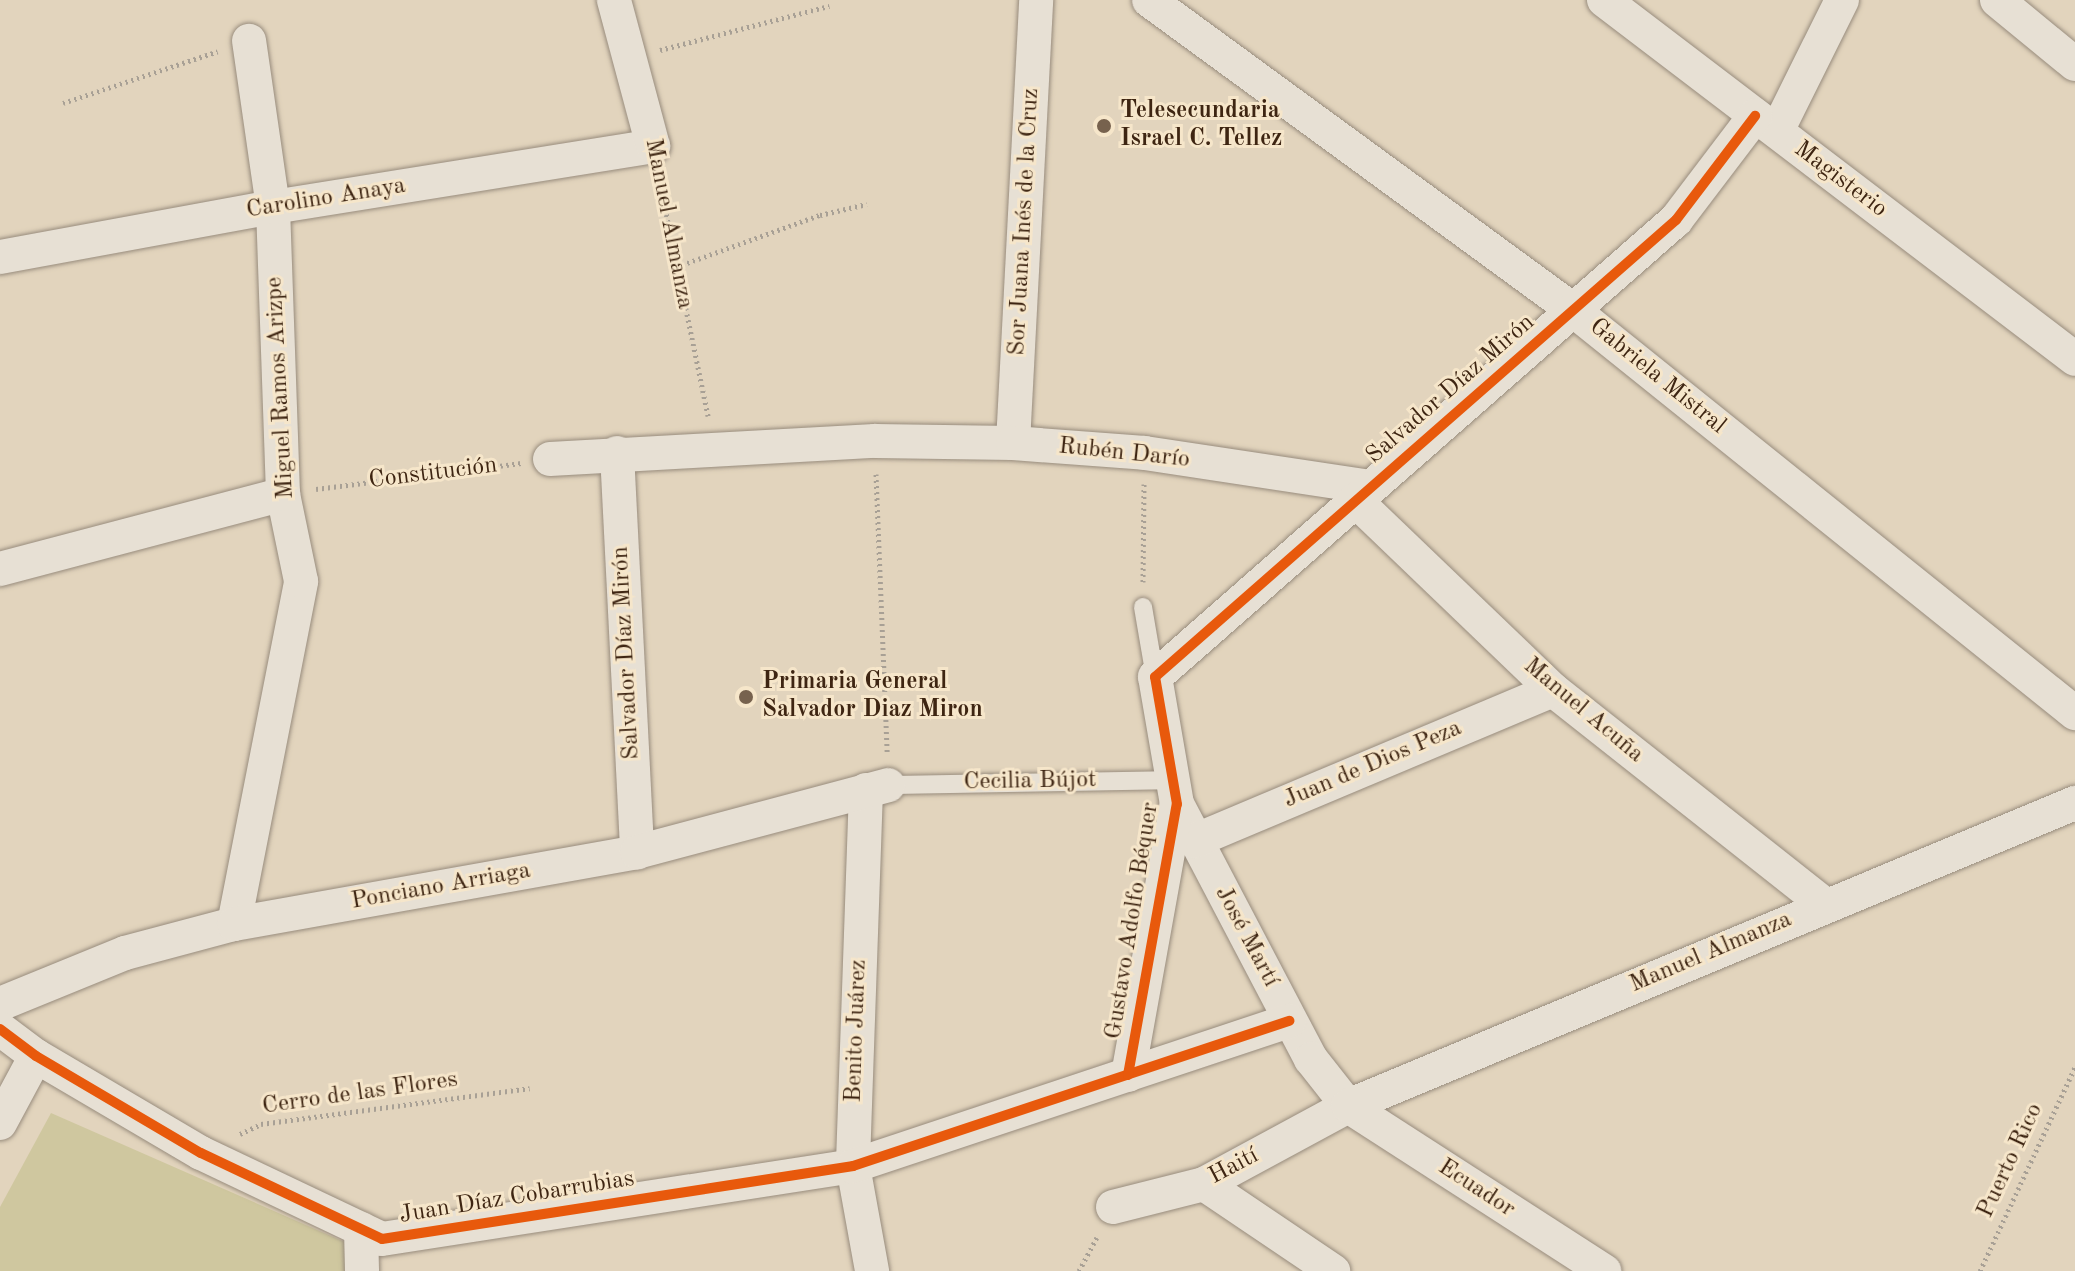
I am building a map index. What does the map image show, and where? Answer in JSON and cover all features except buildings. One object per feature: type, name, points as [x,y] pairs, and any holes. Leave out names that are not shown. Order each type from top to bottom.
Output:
[{"type":"street","name":"Manuel Almanza","points":[[614,0],[653,146]]},
{"type":"street","name":"Sor Juana Inés de la Cruz","points":[[1013,443],[1036,0]]},
{"type":"street","name":"Gabriela Mistral","points":[[1149,0],[1573,310],[2075,713]]},
{"type":"street","name":"Magisterio","points":[[1604,0],[2075,359]]},
{"type":"street","name":"Salvador Díaz Mirón","points":[[1155,677],[1676,220],[1766,124],[1842,0]]},
{"type":"street","points":[[1997,0],[2075,64]]},
{"type":"street","name":"Miguel Ramos Arizpe","points":[[234,924],[301,581],[283,494],[273,207],[249,41]]},
{"type":"street","name":"Carolino Anaya","points":[[0,257],[273,207],[653,146]]},
{"type":"street","name":"Rubén Darío","points":[[875,441],[1013,443],[1145,453],[1362,494]]},
{"type":"street","points":[[550,459],[875,441]]},
{"type":"street","name":"Salvador Díaz Mirón","points":[[617,453],[637,852]]},
{"type":"street","points":[[0,569],[283,494]]},
{"type":"street","name":"Manuel Acuña","points":[[1362,494],[1553,690],[1825,905]]},
{"type":"street","name":"Gustavo Adolfo Béquer","points":[[1128,1075],[1174,792],[1155,677]]},
{"type":"street","name":"Juan de Dios Peza","points":[[1194,841],[1553,690]]},
{"type":"street","name":"Ponciano Arriaga","points":[[0,1024],[125,953],[234,924],[637,852],[877,787]]},
{"type":"street","name":"Benito Juárez","points":[[872,1271],[853,1166],[877,787]]},
{"type":"street","name":"José Martí","points":[[1174,792],[1194,841],[1311,1059],[1348,1106]]},
{"type":"street","name":"Manuel Almanza","points":[[1348,1106],[2075,803]]},
{"type":"street","name":"Juan Díaz Cobarrubias","points":[[0,1024],[36,1056],[201,1153],[382,1239],[853,1166],[1290,1021]]},
{"type":"street","points":[[0,1123],[36,1056]]},
{"type":"street","name":"Haití","points":[[1113,1207],[1204,1184],[1348,1106]]},
{"type":"street","name":"Ecuador","points":[[1348,1106],[1604,1271]]},
{"type":"street","points":[[1204,1184],[1333,1271]]},
{"type":"street","points":[[361,1229],[362,1271]]},
{"type":"lane","name":"Gustavo Adolfo Béquer","points":[[1143,607],[1155,677]]},
{"type":"lane","name":"Cecilia Bújot","points":[[877,787],[1174,792]]},
{"type":"path","points":[[630,58],[829,6]]},
{"type":"path","points":[[63,103],[249,41]]},
{"type":"path","points":[[676,267],[820,215],[867,204]]},
{"type":"path","points":[[875,441],[877,787]]},
{"type":"path","points":[[1143,607],[1145,453]]},
{"type":"shaded area","points":[[51,1113],[347,1243],[352,1271],[0,1271],[0,1207]]},
{"type":"cycle path","points":[[1128,1075],[1177,804],[1155,677],[1676,220],[1755,116]]},
{"type":"cycle path","points":[[0,1029],[36,1056],[201,1153],[382,1239],[853,1166],[1290,1021]]},
{"type":"place","name":"Telesecundaria Israel C. Tellez","points":[[1104,126]]},
{"type":"place","name":"Primaria General Salvador Diaz Miron","points":[[746,697]]}]
